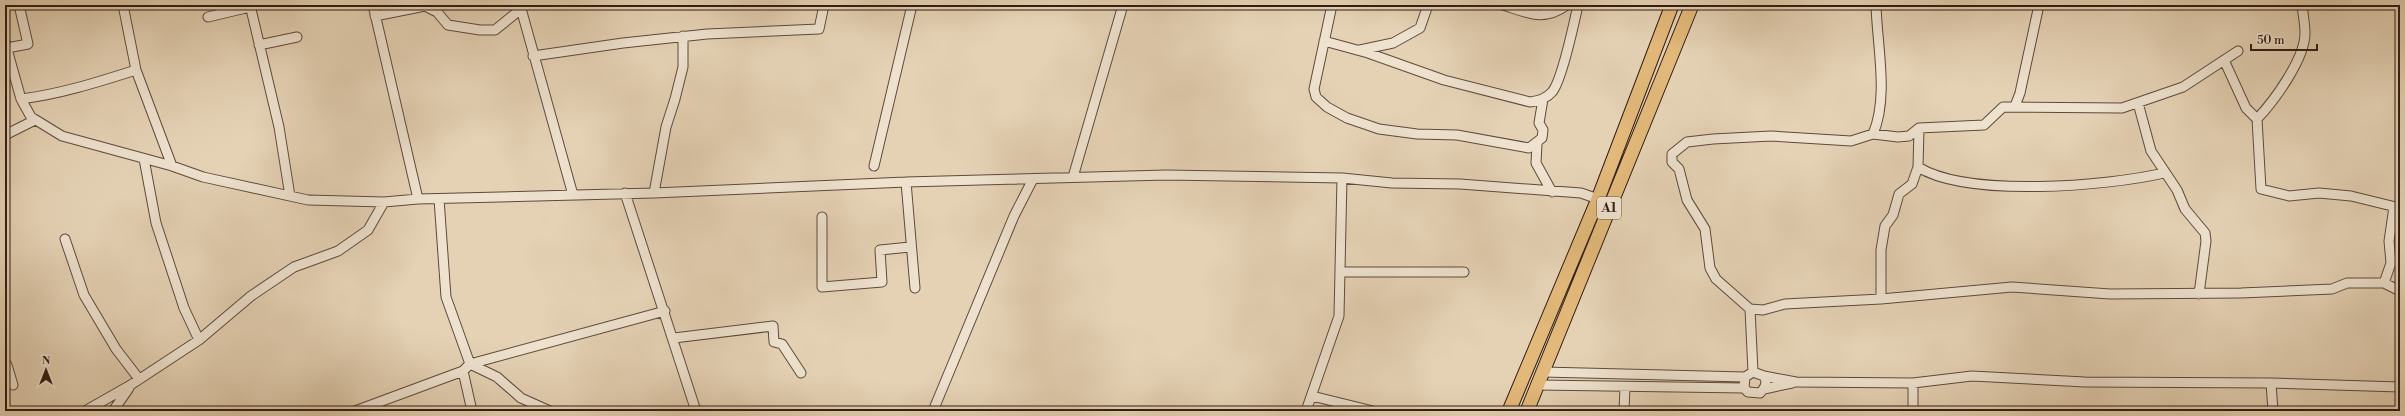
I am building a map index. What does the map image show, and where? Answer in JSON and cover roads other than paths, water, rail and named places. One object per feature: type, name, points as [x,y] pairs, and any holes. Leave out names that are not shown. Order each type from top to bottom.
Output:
[{"type":"highway","name":"A1","points":[[1509,411],[1598,199],[1672,5]]},
{"type":"highway","name":"A1","points":[[1527,411],[1692,5]]},
{"type":"street","points":[[19,5],[28,44],[6,45],[21,99],[35,120],[62,136],[172,166],[203,177],[308,200],[384,202],[418,199],[625,193],[654,194],[906,182],[1166,176],[1342,178],[1392,183],[1460,184],[1580,193],[1598,199]]},
{"type":"street","points":[[123,5],[136,70],[172,166]]},
{"type":"street","points":[[373,5],[418,199]]},
{"type":"street","points":[[533,56],[683,36],[819,29],[824,5]]},
{"type":"street","points":[[874,166],[912,5]]},
{"type":"street","points":[[1073,177],[1123,5]]},
{"type":"street","points":[[1332,5],[1314,89],[1316,96],[1327,107],[1347,118],[1389,131],[1457,135],[1518,148],[1529,148],[1537,144],[1542,138],[1543,130],[1539,123],[1543,99]]},
{"type":"street","points":[[1359,50],[1393,43],[1420,28],[1428,5]]},
{"type":"street","points":[[1503,5],[1534,15],[1546,16],[1557,12],[1567,5]]},
{"type":"street","points":[[1324,41],[1359,50],[1444,80],[1530,102],[1543,99],[1553,92],[1563,64],[1578,5]]},
{"type":"street","points":[[1874,134],[1879,109],[1881,69],[1876,5]]},
{"type":"street","points":[[2016,106],[2039,5]]},
{"type":"street","points":[[2257,119],[2268,107],[2294,69],[2306,34],[2302,5]]},
{"type":"street","points":[[208,17],[250,6],[279,127],[290,196]]},
{"type":"street","points":[[375,16],[425,6],[437,12],[448,25],[480,30],[494,30],[520,7],[573,195]]},
{"type":"street","points":[[654,194],[666,127],[683,67],[683,36]]},
{"type":"street","points":[[259,45],[297,37]]},
{"type":"street","points":[[2238,51],[2183,87],[2122,108],[2003,107],[1984,125],[1919,128],[1909,136],[1898,137],[1874,134],[1851,141],[1771,136],[1687,142],[1672,154],[1672,162],[1679,169],[1687,200],[1705,229],[1710,268],[1716,279],[1750,309],[1763,310],[1779,305],[1808,302],[1881,299],[2012,287],[2110,294],[2199,294],[2332,289],[2347,283],[2384,283],[2400,291]]},
{"type":"street","points":[[2224,60],[2246,108],[2257,119],[2261,189],[2289,196],[2319,193],[2351,196],[2397,208],[2389,241],[2391,263],[2384,283]]},
{"type":"street","points":[[21,99],[47,96],[88,86],[136,70]]},
{"type":"street","points":[[2138,103],[2150,151],[2164,174],[2177,190],[2185,209],[2205,233],[2206,241],[2199,294]]},
{"type":"street","points":[[5,135],[35,120]]},
{"type":"street","points":[[1881,299],[1881,250],[1885,226],[1893,215],[1899,194],[1912,184],[1918,167],[1919,128]]},
{"type":"street","points":[[1537,144],[1536,163],[1552,192]]},
{"type":"street","points":[[144,158],[156,223],[184,308],[199,340]]},
{"type":"street","points":[[1918,167],[1929,173],[1969,184],[2011,186],[2100,184],[2134,180],[2164,174]]},
{"type":"street","points":[[1306,411],[1339,316],[1342,178]]},
{"type":"street","points":[[933,411],[1014,216],[1033,179]]},
{"type":"street","points":[[906,182],[910,247],[915,288]]},
{"type":"street","points":[[625,193],[674,338],[696,411]]},
{"type":"street","points":[[439,199],[446,296],[470,364],[497,377],[521,398],[550,411]]},
{"type":"street","points":[[85,411],[129,386],[199,340],[251,296],[294,267],[338,251],[368,230],[384,202]]},
{"type":"street","points":[[822,217],[822,287],[882,282],[880,250],[910,247]]},
{"type":"street","points":[[65,240],[84,295],[116,349],[139,379]]},
{"type":"street","points":[[1341,272],[1464,272]]},
{"type":"street","points":[[1750,309],[1753,372]]},
{"type":"street","points":[[355,411],[463,371],[470,364],[665,311]]},
{"type":"street","points":[[674,338],[773,326],[774,342],[782,344],[801,372]]},
{"type":"street","points":[[6,364],[13,385]]},
{"type":"street","points":[[463,371],[472,411]]},
{"type":"street","points":[[1543,372],[1745,377],[1753,372]]},
{"type":"street","points":[[1753,372],[1764,376],[1796,382],[1913,383],[1972,376],[2085,382],[2271,383],[2400,387]]},
{"type":"street","points":[[1764,376],[1766,381],[1764,389]]},
{"type":"street","points":[[1744,388],[1745,377]]},
{"type":"street","points":[[1538,385],[1744,388],[1754,394],[1764,389],[1796,382]]},
{"type":"street","points":[[1913,383],[1913,411]]},
{"type":"street","points":[[2271,383],[2273,411]]},
{"type":"street","points":[[116,410],[129,386]]},
{"type":"street","points":[[1624,411],[1625,387]]},
{"type":"street","points":[[1312,396],[1373,411]]}]
